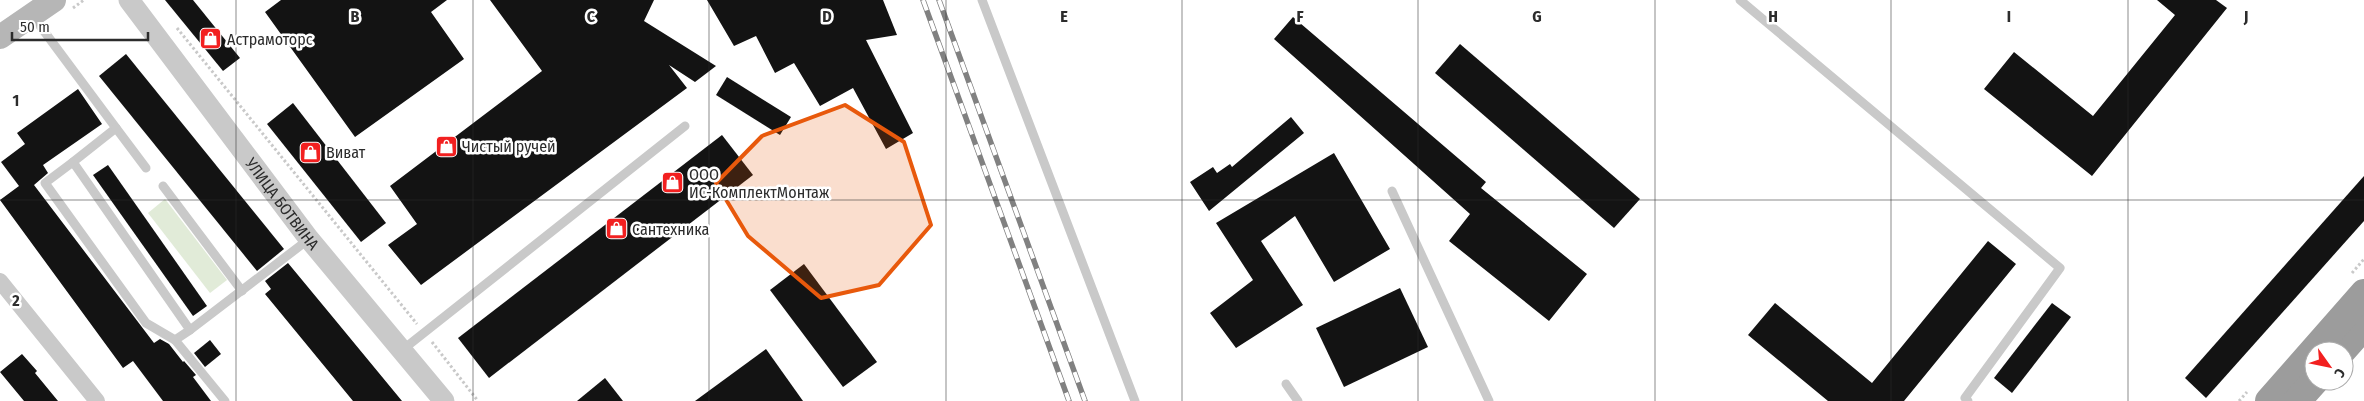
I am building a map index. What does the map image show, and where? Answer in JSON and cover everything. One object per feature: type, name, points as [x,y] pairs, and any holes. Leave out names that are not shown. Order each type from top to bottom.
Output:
[{"type":"highway","points":[[2269,401],[2364,293]]},
{"type":"highway","points":[[2351,341],[2364,326]]},
{"type":"highway","points":[[2297,401],[2306,391]]},
{"type":"main road","points":[[1,36],[54,0]]},
{"type":"street","name":"УЛИЦА БОТВИНА","points":[[129,0],[310,239],[444,401]]},
{"type":"street","points":[[0,281],[97,401]]},
{"type":"lane","points":[[982,0],[1135,401]]},
{"type":"lane","points":[[1740,0],[2060,268],[1965,398],[1968,401]]},
{"type":"lane","points":[[32,15],[146,168]]},
{"type":"lane","points":[[401,351],[685,126]]},
{"type":"lane","points":[[116,128],[45,183],[146,323],[175,340],[225,401]]},
{"type":"lane","points":[[72,162],[190,330]]},
{"type":"lane","points":[[163,186],[242,291]]},
{"type":"lane","points":[[1392,191],[1489,401]]},
{"type":"lane","points":[[175,340],[310,239]]},
{"type":"lane","points":[[1286,384],[1298,401]]},
{"type":"path","points":[[173,23],[478,401]]},
{"type":"highlighted area","points":[[845,105],[904,142],[931,225],[879,285],[821,298],[748,236],[716,183],[762,136]]},
{"type":"green space","points":[[165,199],[227,280],[210,293],[148,213]]},
{"type":"building","name":"Астрамоторс","points":[[165,0],[193,0],[240,58],[223,71]]},
{"type":"building","points":[[281,0],[447,0],[431,12],[464,59],[355,137],[265,12]]},
{"type":"building","points":[[490,0],[654,0],[644,21],[716,66],[695,82],[669,65],[687,88],[421,285],[388,245],[417,224],[390,186],[542,71]]},
{"type":"building","points":[[707,0],[883,0],[897,35],[866,40],[913,133],[886,149],[853,88],[820,106],[794,63],[775,73],[756,36],[734,46]]},
{"type":"building","points":[[2157,0],[2216,0],[2227,8],[2092,176],[1984,89],[2014,52],[2093,116],[2175,15]]},
{"type":"building","points":[[1293,17],[1486,182],[1481,188],[1587,274],[1549,321],[1449,241],[1470,214],[1274,39]]},
{"type":"building","points":[[1460,44],[1640,199],[1614,228],[1435,73]]},
{"type":"building","points":[[126,54],[284,249],[257,271],[99,76]]},
{"type":"building","points":[[727,77],[791,117],[780,135],[716,95]]},
{"type":"building","points":[[78,89],[102,124],[43,165],[48,173],[34,185],[154,343],[160,339],[169,344],[196,375],[193,377],[211,401],[163,401],[133,361],[123,368],[0,200],[19,186],[1,162],[25,144],[17,133]]},
{"type":"building","name":"Виват","points":[[293,103],[386,223],[361,242],[267,124]]},
{"type":"building","points":[[1291,117],[1304,133],[1209,211],[1190,182],[1213,167],[1217,173],[1230,164],[1232,167]]},
{"type":"building","points":[[722,135],[753,175],[489,378],[458,338]]},
{"type":"building","points":[[1334,153],[1390,249],[1334,282],[1295,216],[1261,241],[1303,305],[1236,348],[1210,313],[1253,280],[1216,223]]},
{"type":"building","points":[[108,165],[207,306],[193,316],[93,175]]},
{"type":"building","points":[[2364,176],[2364,221],[2206,398],[2185,378]]},
{"type":"building","points":[[1988,241],[2016,264],[1904,401],[1828,401],[1748,335],[1775,303],[1872,383]]},
{"type":"building","points":[[288,263],[402,401],[353,401],[265,294],[271,289],[265,281]]},
{"type":"building","points":[[804,264],[877,362],[843,387],[770,290]]},
{"type":"building","points":[[1400,288],[1428,347],[1344,387],[1316,328]]},
{"type":"building","points":[[2052,303],[2071,317],[2012,393],[1994,378]]},
{"type":"building","points":[[210,340],[221,354],[205,367],[194,353]]},
{"type":"building","points":[[766,349],[803,401],[695,401]]},
{"type":"building","points":[[22,354],[37,371],[35,373],[58,401],[24,401],[0,372]]},
{"type":"building","points":[[605,378],[623,401],[577,401]]},
{"type":"railway","points":[[923,0],[1069,401]]},
{"type":"railway","points":[[939,0],[1085,401]]},
{"type":"place","name":"Астрамоторс","points":[[211,39]]},
{"type":"place","name":"Чистый ручей","points":[[446,146]]},
{"type":"place","name":"Виват","points":[[310,152]]},
{"type":"place","name":"ООО ИС-КомплектМонтаж","points":[[673,183]]},
{"type":"place","name":"Сантехника","points":[[616,229]]}]
